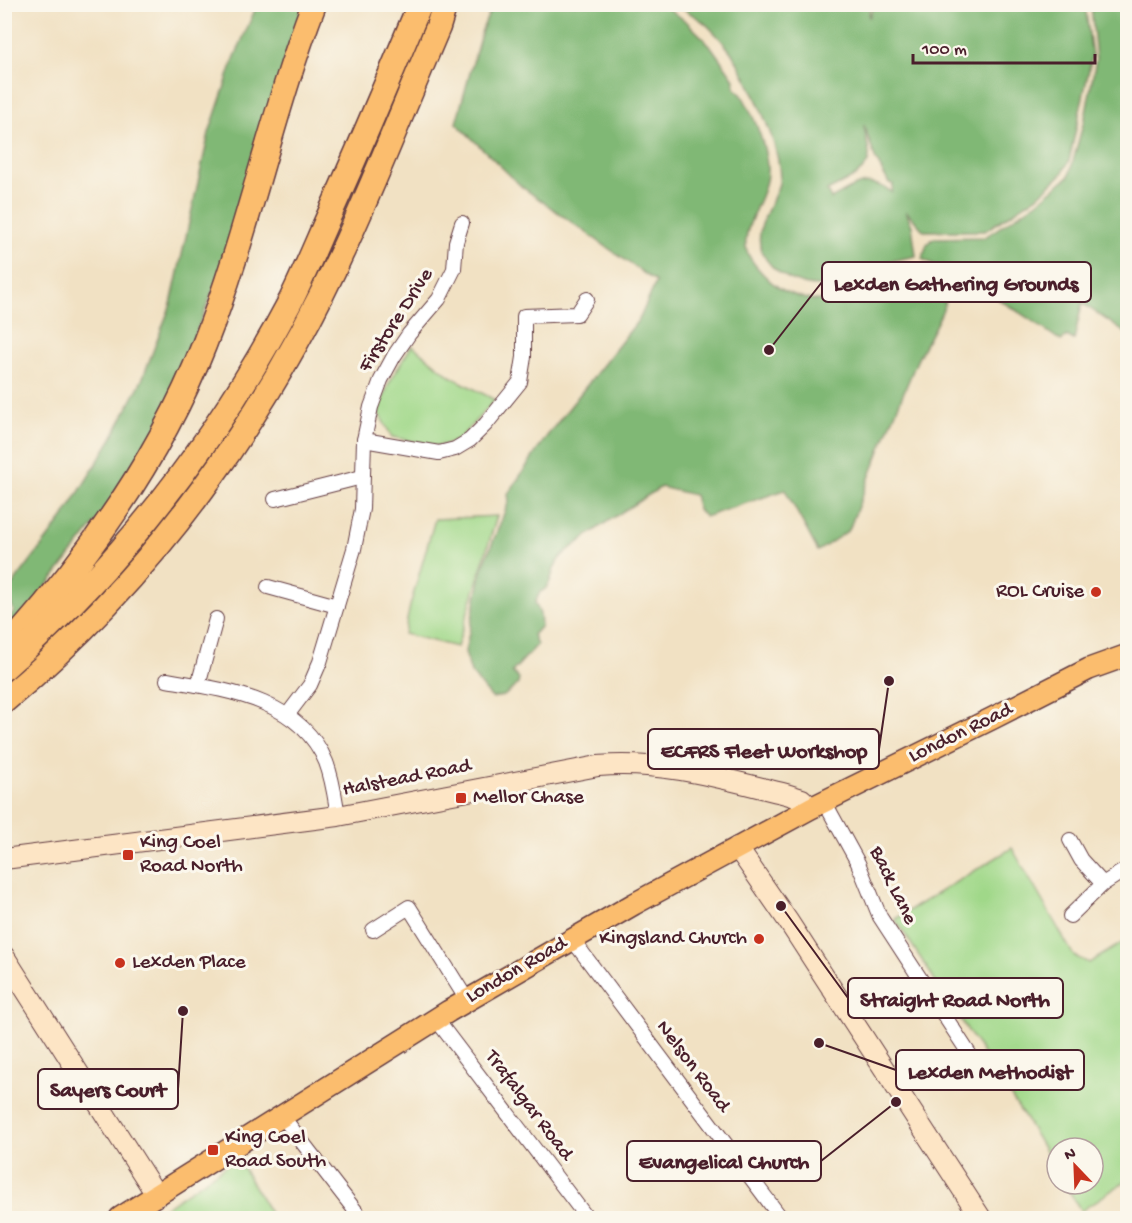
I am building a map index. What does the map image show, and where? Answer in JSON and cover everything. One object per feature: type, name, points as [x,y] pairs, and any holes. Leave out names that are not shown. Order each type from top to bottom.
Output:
[{"type":"highway","points":[[4,650],[48,602],[105,526],[134,482],[178,402],[204,346],[237,254],[314,4]]},
{"type":"highway","points":[[4,668],[66,611],[103,572],[190,464],[247,378],[291,299],[373,118],[420,4]]},
{"type":"highway","points":[[4,701],[80,632],[126,583],[200,492],[265,397],[348,240],[441,16],[451,4]]},
{"type":"main road","name":"London Road","points":[[1089,669],[1128,639]]},
{"type":"main road","name":"London Road","points":[[120,1218],[142,1213],[157,1196],[282,1116],[435,1019],[572,939],[817,804],[1089,669],[1128,655]]},
{"type":"street","name":"Firstore Drive","points":[[288,714],[310,685],[338,606],[362,509],[364,440],[371,407],[381,380],[408,334],[439,299],[454,269],[456,242],[462,223]]},
{"type":"street","points":[[364,440],[439,453],[455,449],[470,440],[486,424],[519,382],[524,357],[525,316],[577,314],[587,299]]},
{"type":"street","points":[[275,499],[362,477]]},
{"type":"street","points":[[268,587],[338,606]]},
{"type":"street","points":[[198,685],[216,619]]},
{"type":"street","points":[[166,680],[231,691],[288,714],[305,729],[326,762],[332,779],[338,816]]},
{"type":"street","name":"Halstead Road","points":[[4,859],[338,816],[598,766],[626,763],[652,765],[786,794],[817,804]]},
{"type":"street","name":"Back Lane","points":[[817,804],[858,863],[880,917],[985,1078]]},
{"type":"street","points":[[1070,840],[1081,860],[1103,884]]},
{"type":"street","points":[[737,847],[788,921],[981,1218]]},
{"type":"street","points":[[1070,916],[1103,884],[1128,868]]},
{"type":"street","points":[[373,930],[409,907],[467,1000]]},
{"type":"street","name":"Nelson Road","points":[[572,939],[781,1218]]},
{"type":"street","points":[[4,956],[157,1196]]},
{"type":"street","name":"Trafalgar Road","points":[[435,1019],[587,1218]]},
{"type":"street","points":[[282,1116],[361,1218]]},
{"type":"green space","points":[[493,4],[664,5],[688,23],[710,45],[734,79],[735,88],[743,97],[758,130],[766,157],[767,176],[751,220],[746,244],[750,258],[763,274],[787,292],[812,300],[834,298],[873,279],[893,275],[905,276],[935,285],[942,301],[946,301],[916,363],[849,530],[818,551],[785,490],[705,517],[698,510],[694,495],[661,487],[601,526],[560,558],[548,586],[540,592],[535,603],[540,614],[541,626],[533,635],[537,645],[512,672],[519,679],[518,684],[504,696],[492,698],[471,673],[465,652],[482,569],[509,501],[508,494],[547,436],[640,318],[656,282],[522,187],[456,123],[482,30]]},
{"type":"green space","points":[[257,5],[313,5],[250,198],[146,458],[5,640],[5,622],[14,612],[7,592],[63,518],[111,440],[142,380],[171,304],[209,133],[234,59]]},
{"type":"green space","points":[[677,5],[870,5],[869,18],[874,5],[1085,5],[1092,56],[1069,161],[1062,174],[1038,196],[985,231],[924,231],[906,211],[912,226],[916,256],[854,271],[827,286],[813,286],[787,278],[772,267],[762,252],[760,243],[762,226],[779,183],[776,154],[764,116],[747,79],[731,52],[706,24]],"holes":[[[864,125],[875,158],[889,183],[893,184],[892,192],[868,183],[854,187],[831,199],[827,191],[854,177],[868,161]]]},
{"type":"green space","points":[[1091,5],[1127,5],[1127,334],[1082,303],[1074,340],[1067,336],[1061,341],[993,296],[922,259],[927,244],[934,238],[985,237],[1039,201],[1069,176],[1086,113],[1096,59]]},
{"type":"green space","points":[[412,345],[450,376],[495,400],[458,440],[436,446],[392,437],[378,412],[389,383]]},
{"type":"green space","points":[[497,516],[457,647],[404,634],[435,519]]},
{"type":"green space","points":[[1012,848],[1074,956],[1089,963],[1127,940],[1127,1180],[1105,1195],[1105,1136],[1045,1136],[1045,1151],[895,919]]},
{"type":"green space","points":[[237,1158],[273,1218],[151,1217]]},
{"type":"green space","points":[[1072,1196],[1103,1196],[1081,1211]]},
{"type":"place","name":"Lexden Gathering Grounds","points":[[769,350]]},
{"type":"place","name":"ROL Cruise","points":[[1096,592]]},
{"type":"place","name":"ECFRS Fleet Workshop","points":[[889,681]]},
{"type":"place","name":"Mellor Chase","points":[[461,798]]},
{"type":"place","name":"King Coel Road North","points":[[128,855]]},
{"type":"place","name":"Straight Road North","points":[[781,906]]},
{"type":"place","name":"Kingsland Church","points":[[759,939]]},
{"type":"place","name":"Lexden Place","points":[[120,963]]},
{"type":"place","name":"Sayers Court","points":[[183,1011]]},
{"type":"place","name":"Lexden Methodist","points":[[819,1043]]},
{"type":"place","name":"Evangelical Church","points":[[896,1102]]},
{"type":"place","name":"King Coel Road South","points":[[213,1150]]}]
